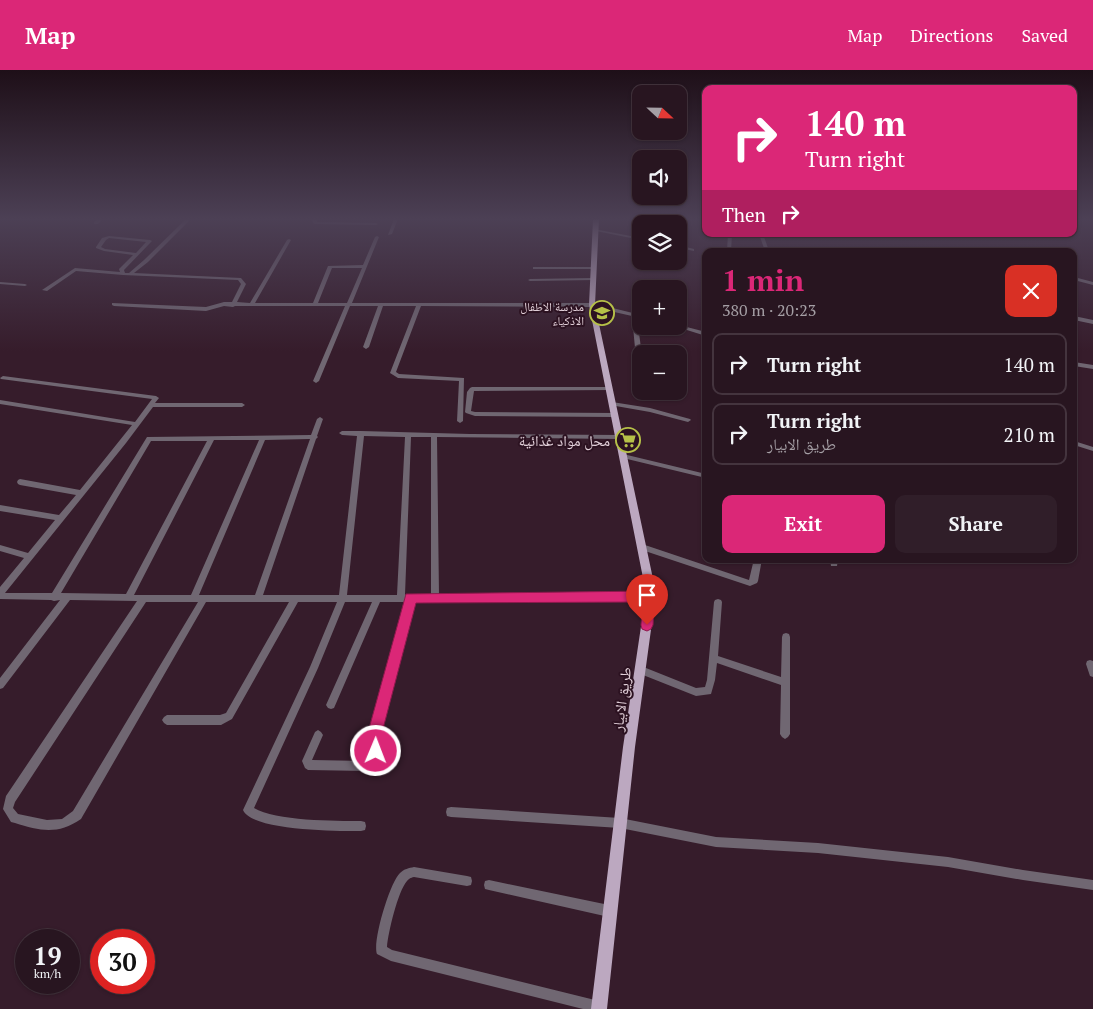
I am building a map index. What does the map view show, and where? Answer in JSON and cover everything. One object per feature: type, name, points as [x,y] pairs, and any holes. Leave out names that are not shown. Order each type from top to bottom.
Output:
[{"type":"main road","name":"طريق الابيار","points":[[594,263],[592,304],[651,593],[649,596],[620,823],[599,1008]]},
{"type":"street","points":[[123,274],[120,270],[127,263]]},
{"type":"street","points":[[130,274],[145,263]]},
{"type":"street","points":[[251,305],[276,263]]},
{"type":"street","points":[[316,380],[365,263]]},
{"type":"street","points":[[314,304],[330,267],[364,266]]},
{"type":"street","points":[[535,268],[593,274]]},
{"type":"street","points":[[546,268],[546,280]]},
{"type":"street","points":[[45,290],[75,269],[123,274],[242,280],[244,284],[233,305]]},
{"type":"street","points":[[530,280],[546,280],[593,274]]},
{"type":"street","points":[[1077,279],[1093,284]]},
{"type":"street","points":[[0,283],[25,285]]},
{"type":"street","points":[[114,304],[206,309],[224,304],[592,304],[632,314]]},
{"type":"street","points":[[366,347],[381,305]]},
{"type":"street","points":[[419,305],[393,373],[398,376],[462,379],[460,422]]},
{"type":"street","points":[[1077,319],[1093,322]]},
{"type":"street","points":[[687,329],[702,333]]},
{"type":"street","points":[[1077,364],[1093,367]]},
{"type":"street","points":[[1,379],[10,372]]},
{"type":"street","points":[[0,594],[156,398],[1,379]]},
{"type":"street","points":[[609,389],[472,389],[468,412],[475,414],[613,409],[650,410],[688,420]]},
{"type":"street","points":[[0,402],[136,424]]},
{"type":"street","points":[[151,404],[242,405]]},
{"type":"street","points":[[258,598],[320,419]]},
{"type":"street","points":[[342,433],[619,437]]},
{"type":"street","points":[[361,433],[343,597],[314,668],[248,810],[254,814],[297,824],[361,826]]},
{"type":"street","points":[[318,735],[307,761],[308,764],[366,766],[374,758],[377,725],[407,616],[408,435]]},
{"type":"street","points":[[434,435],[435,597]]},
{"type":"street","points":[[54,598],[149,439],[315,437]]},
{"type":"street","points":[[194,599],[263,438]]},
{"type":"street","points":[[128,598],[211,439]]},
{"type":"street","points":[[1077,444],[1093,449]]},
{"type":"street","points":[[623,456],[702,475]]},
{"type":"street","points":[[20,482],[80,493]]},
{"type":"street","points":[[0,508],[60,518]]},
{"type":"street","points":[[642,547],[750,583],[754,583],[757,563]]},
{"type":"street","points":[[0,548],[29,556]]},
{"type":"street","points":[[0,594],[54,598],[194,599],[649,596]]},
{"type":"street","points":[[0,685],[67,598]]},
{"type":"street","points":[[144,598],[10,800],[8,809],[15,818],[56,826],[63,825],[77,815],[204,599]]},
{"type":"street","points":[[168,720],[221,720],[229,716],[296,598]]},
{"type":"street","points":[[331,705],[378,598]]},
{"type":"street","points":[[641,670],[684,687],[705,692],[710,686],[718,602]]},
{"type":"street","points":[[785,734],[786,637]]},
{"type":"street","points":[[713,658],[785,682]]},
{"type":"street","points":[[451,812],[620,823],[716,842],[818,848],[921,859],[1093,885]]},
{"type":"street","points":[[467,881],[414,872],[406,875],[400,883],[382,937],[381,950],[391,955],[599,1008]]},
{"type":"street","points":[[489,885],[609,911]]},
{"type":"place","name":"مدرسة الاطفال الاذكياء","points":[[602,313]]},
{"type":"place","name":"محل مواد غذائية","points":[[628,440]]},
{"type":"route","points":[[376,751],[377,725],[380,710],[393,669],[411,597],[649,596],[647,625]]}]
